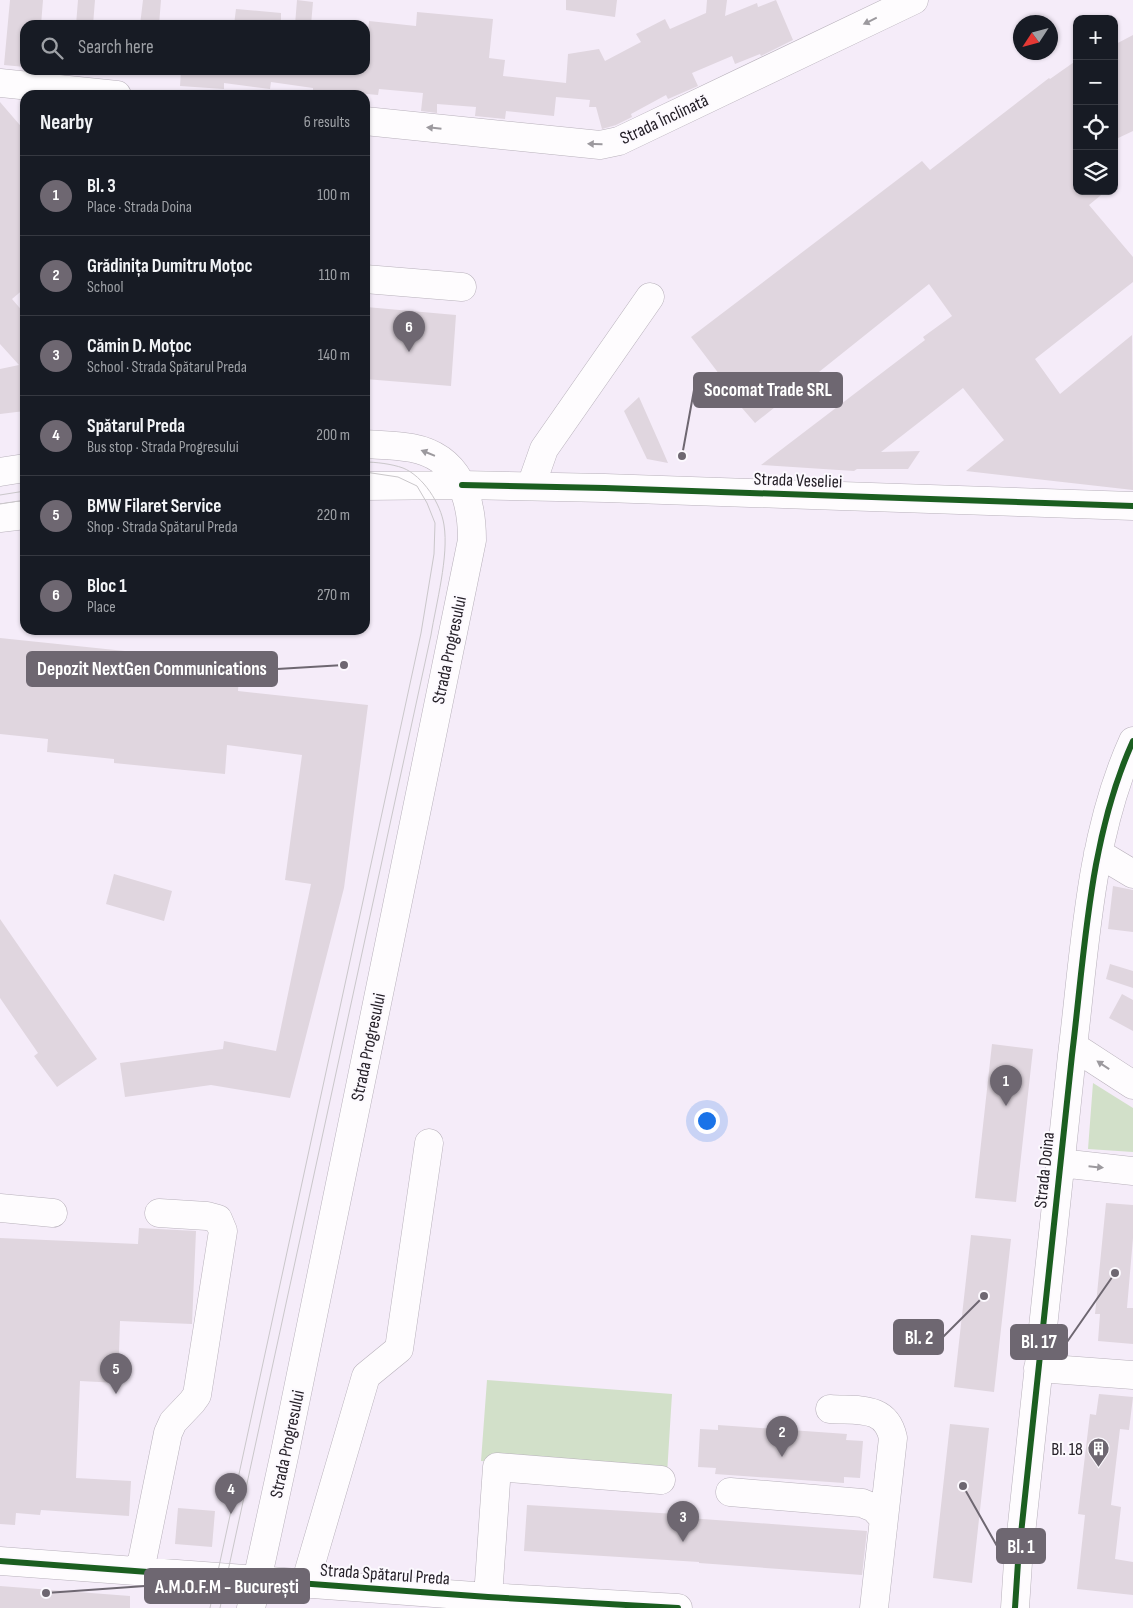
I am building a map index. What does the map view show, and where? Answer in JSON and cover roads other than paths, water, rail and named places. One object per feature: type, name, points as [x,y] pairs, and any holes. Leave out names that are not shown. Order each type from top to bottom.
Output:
[{"type":"street","name":"Strada Înclinată","points":[[370,122],[600,146],[619,141],[914,0]]},
{"type":"street","points":[[0,83],[68,90]]},
{"type":"street","points":[[370,278],[462,286]]},
{"type":"street","points":[[531,486],[544,449],[650,297]]},
{"type":"street","name":"Strada Progresului","points":[[251,1608],[472,540],[469,502],[462,485],[451,468],[439,458],[423,451],[400,446],[370,444]]},
{"type":"street","points":[[0,472],[20,469]]},
{"type":"street","name":"Strada Veseliei","points":[[370,486],[531,486],[1133,506]]},
{"type":"street","points":[[0,518],[20,516]]},
{"type":"street","name":"Strada Doina","points":[[1015,1608],[1038,1368],[1091,898],[1098,853],[1117,784],[1133,741]]},
{"type":"street","points":[[1098,853],[1133,874]]},
{"type":"street","points":[[1074,1046],[1133,1085]]},
{"type":"street","points":[[305,1584],[366,1376],[400,1349],[429,1143]]},
{"type":"street","points":[[1060,1163],[1133,1171]]},
{"type":"street","points":[[0,1208],[53,1212]]},
{"type":"street","points":[[140,1571],[168,1433],[173,1422],[197,1395],[223,1231],[218,1219],[207,1216],[159,1213]]},
{"type":"street","points":[[1038,1368],[1133,1375]]},
{"type":"street","points":[[830,1409],[877,1413],[891,1429],[893,1438],[874,1608]]},
{"type":"street","points":[[488,1597],[497,1468],[661,1480]]},
{"type":"street","points":[[730,1492],[862,1502],[874,1508],[883,1518]]},
{"type":"street","name":"Strada Spătarul Preda","points":[[0,1561],[488,1597],[678,1608]]},
{"type":"tram line","points":[[220,1608],[431,635],[445,551],[442,517],[435,500],[424,484],[403,468],[370,463]]},
{"type":"tram line","points":[[210,1608],[421,633],[434,554],[435,523],[427,503],[417,486],[398,477],[370,473]]},
{"type":"tram line","points":[[0,495],[20,492]]},
{"type":"tram line","points":[[0,504],[20,501]]},
{"type":"place","name":"Bloc 1","points":[[409,352]]},
{"type":"place","name":"Socomat Trade SRL","points":[[682,456]]},
{"type":"place","name":"Depozit NextGen Communications","points":[[344,665]]},
{"type":"place","name":"Bl. 3","points":[[1006,1106]]},
{"type":"place","name":"Bl. 17","points":[[1115,1273]]},
{"type":"place","name":"Bl. 2","points":[[984,1296]]},
{"type":"place","name":"BMW Filaret Service","points":[[116,1394]]},
{"type":"place","name":"Grădinița Dumitru Moțoc","points":[[782,1457]]},
{"type":"place","name":"Bl. 18","points":[[1099,1468]]},
{"type":"place","name":"Bl. 1","points":[[963,1486]]},
{"type":"place","name":"Spătarul Preda","points":[[231,1514]]},
{"type":"place","name":"Cămin D. Moțoc","points":[[683,1542]]},
{"type":"place","name":"A.M.O.F.M - București","points":[[46,1593]]}]
